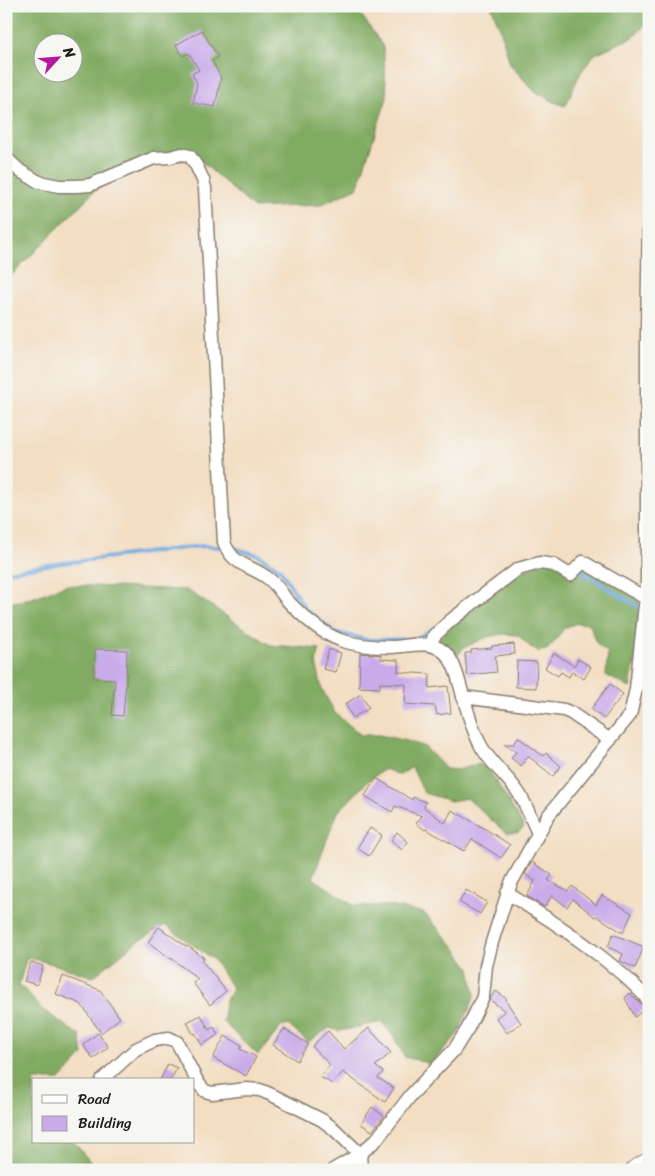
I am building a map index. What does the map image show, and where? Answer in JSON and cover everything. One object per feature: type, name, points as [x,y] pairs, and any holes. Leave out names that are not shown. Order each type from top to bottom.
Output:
[{"type":"highway","points":[[635,1170],[649,1162]]},
{"type":"street","points":[[6,158],[20,172],[39,182],[59,186],[77,186],[90,185],[154,158],[182,154],[190,156],[197,166],[206,188],[224,542],[227,550],[232,557],[248,568],[262,573],[274,582],[289,602],[308,621],[339,639],[359,646],[376,647],[431,644],[444,652],[459,678],[463,697],[479,743],[520,794],[538,833]]},
{"type":"street","points":[[333,1170],[360,1154],[376,1140],[412,1095],[454,1050],[468,1028],[482,997],[486,966],[511,883],[548,816],[630,715],[636,689],[647,599],[649,220]]},
{"type":"street","points":[[431,644],[434,636],[450,621],[518,569],[540,563],[554,565],[570,575],[584,562],[647,599]]},
{"type":"street","points":[[463,697],[564,710],[610,740]]},
{"type":"street","points":[[507,893],[558,924],[583,943],[623,974],[649,1001]]},
{"type":"street","points":[[104,1078],[136,1049],[155,1040],[169,1038],[177,1042],[198,1083],[205,1091],[212,1093],[246,1089],[260,1090],[322,1120],[360,1154],[361,1170]]},
{"type":"green space","points":[[6,6],[355,6],[383,46],[387,98],[357,188],[320,205],[254,208],[202,162],[168,159],[105,180],[6,281]]},
{"type":"green space","points":[[491,6],[649,6],[649,20],[635,36],[595,54],[581,72],[565,106],[533,90],[510,64],[500,28]]},
{"type":"green space","points":[[549,559],[578,562],[639,600],[636,655],[630,688],[606,675],[608,652],[595,641],[590,624],[577,623],[564,628],[548,649],[539,652],[530,647],[518,635],[503,634],[487,637],[463,648],[458,655],[436,642],[447,630],[517,574]]},
{"type":"green space","points":[[66,585],[187,590],[270,645],[320,649],[316,662],[322,689],[335,713],[361,735],[379,735],[425,747],[446,769],[458,770],[477,764],[488,768],[524,827],[517,833],[506,833],[467,798],[451,801],[424,793],[412,767],[400,775],[385,769],[369,780],[338,812],[313,878],[354,906],[390,906],[424,913],[453,945],[470,968],[475,996],[458,1034],[431,1064],[405,1057],[395,1039],[382,1022],[339,1031],[329,1028],[308,1042],[288,1025],[281,1027],[258,1055],[223,1022],[225,1001],[233,989],[214,960],[165,925],[135,943],[93,977],[27,957],[19,984],[42,1009],[80,1036],[83,1055],[62,1078],[32,1078],[32,1144],[76,1144],[97,1170],[6,1170],[6,604],[32,598]]},
{"type":"building","points":[[202,30],[218,57],[212,61],[221,78],[215,107],[193,103],[197,83],[192,74],[199,70],[189,53],[183,56],[176,45]]},
{"type":"building","points":[[514,644],[515,654],[495,656],[497,672],[467,675],[465,653],[471,653],[471,650],[492,648],[492,646]]},
{"type":"building","points":[[95,649],[127,650],[123,716],[112,715],[115,679],[94,678]]},
{"type":"building","points":[[329,649],[341,653],[336,672],[323,669]]},
{"type":"building","points":[[360,653],[381,655],[381,659],[398,660],[398,672],[430,674],[429,688],[448,686],[451,713],[437,715],[435,706],[405,704],[406,684],[380,683],[380,688],[359,687]]},
{"type":"building","points":[[554,653],[574,666],[578,659],[591,667],[584,679],[572,672],[569,677],[561,672],[558,676],[545,668]]},
{"type":"building","points":[[517,661],[537,662],[536,688],[516,687]]},
{"type":"building","points":[[610,684],[623,694],[604,719],[591,709]]},
{"type":"building","points":[[361,694],[369,708],[353,718],[345,704]]},
{"type":"building","points":[[518,737],[543,756],[546,753],[561,766],[553,776],[528,756],[521,766],[511,758],[516,752],[504,744],[514,744]]},
{"type":"building","points":[[376,778],[412,800],[413,797],[426,802],[424,807],[445,823],[452,810],[510,845],[501,858],[472,839],[464,851],[425,830],[416,823],[422,816],[395,806],[392,812],[365,796]]},
{"type":"building","points":[[370,828],[382,835],[369,856],[357,848]]},
{"type":"building","points":[[397,832],[408,842],[402,850],[391,840]]},
{"type":"building","points":[[532,862],[552,875],[548,880],[568,891],[572,886],[596,905],[602,895],[632,913],[623,933],[597,916],[595,917],[573,899],[567,907],[552,895],[545,907],[527,896],[535,881],[525,874]]},
{"type":"building","points":[[466,890],[487,902],[480,914],[459,902]]},
{"type":"building","points":[[159,927],[204,958],[202,961],[226,991],[210,1005],[193,983],[198,979],[148,942]]},
{"type":"building","points":[[613,934],[644,947],[635,968],[620,961],[623,954],[608,947]]},
{"type":"building","points":[[31,962],[43,966],[37,985],[24,981]]},
{"type":"building","points":[[63,976],[100,990],[120,1018],[101,1033],[81,1004],[56,994]]},
{"type":"building","points":[[496,991],[507,999],[506,1001],[521,1023],[507,1033],[496,1018],[505,1011],[490,1000]]},
{"type":"building","points":[[630,993],[645,1008],[635,1017],[625,998]]},
{"type":"building","points":[[201,1015],[209,1030],[214,1027],[218,1035],[202,1045],[195,1033],[193,1034],[187,1022]]},
{"type":"building","points":[[369,1028],[391,1053],[375,1066],[383,1072],[378,1078],[394,1088],[385,1102],[343,1072],[332,1084],[320,1077],[330,1065],[312,1046],[328,1031],[344,1049]]},
{"type":"building","points":[[284,1029],[308,1044],[297,1061],[273,1045]]},
{"type":"building","points":[[98,1033],[108,1047],[93,1059],[83,1045]]},
{"type":"building","points":[[225,1036],[242,1045],[240,1049],[256,1057],[246,1076],[213,1058]]},
{"type":"building","points":[[168,1064],[177,1068],[172,1078],[161,1078]]},
{"type":"building","points":[[372,1107],[384,1116],[372,1131],[361,1124]]},
{"type":"waterway","points":[[6,572],[47,565],[201,546],[234,548],[258,555],[280,569],[306,610],[331,629]]},
{"type":"waterway","points":[[518,564],[541,554],[562,560],[642,609]]},
{"type":"waterway","points":[[337,633],[368,640],[416,639],[436,627]]}]
